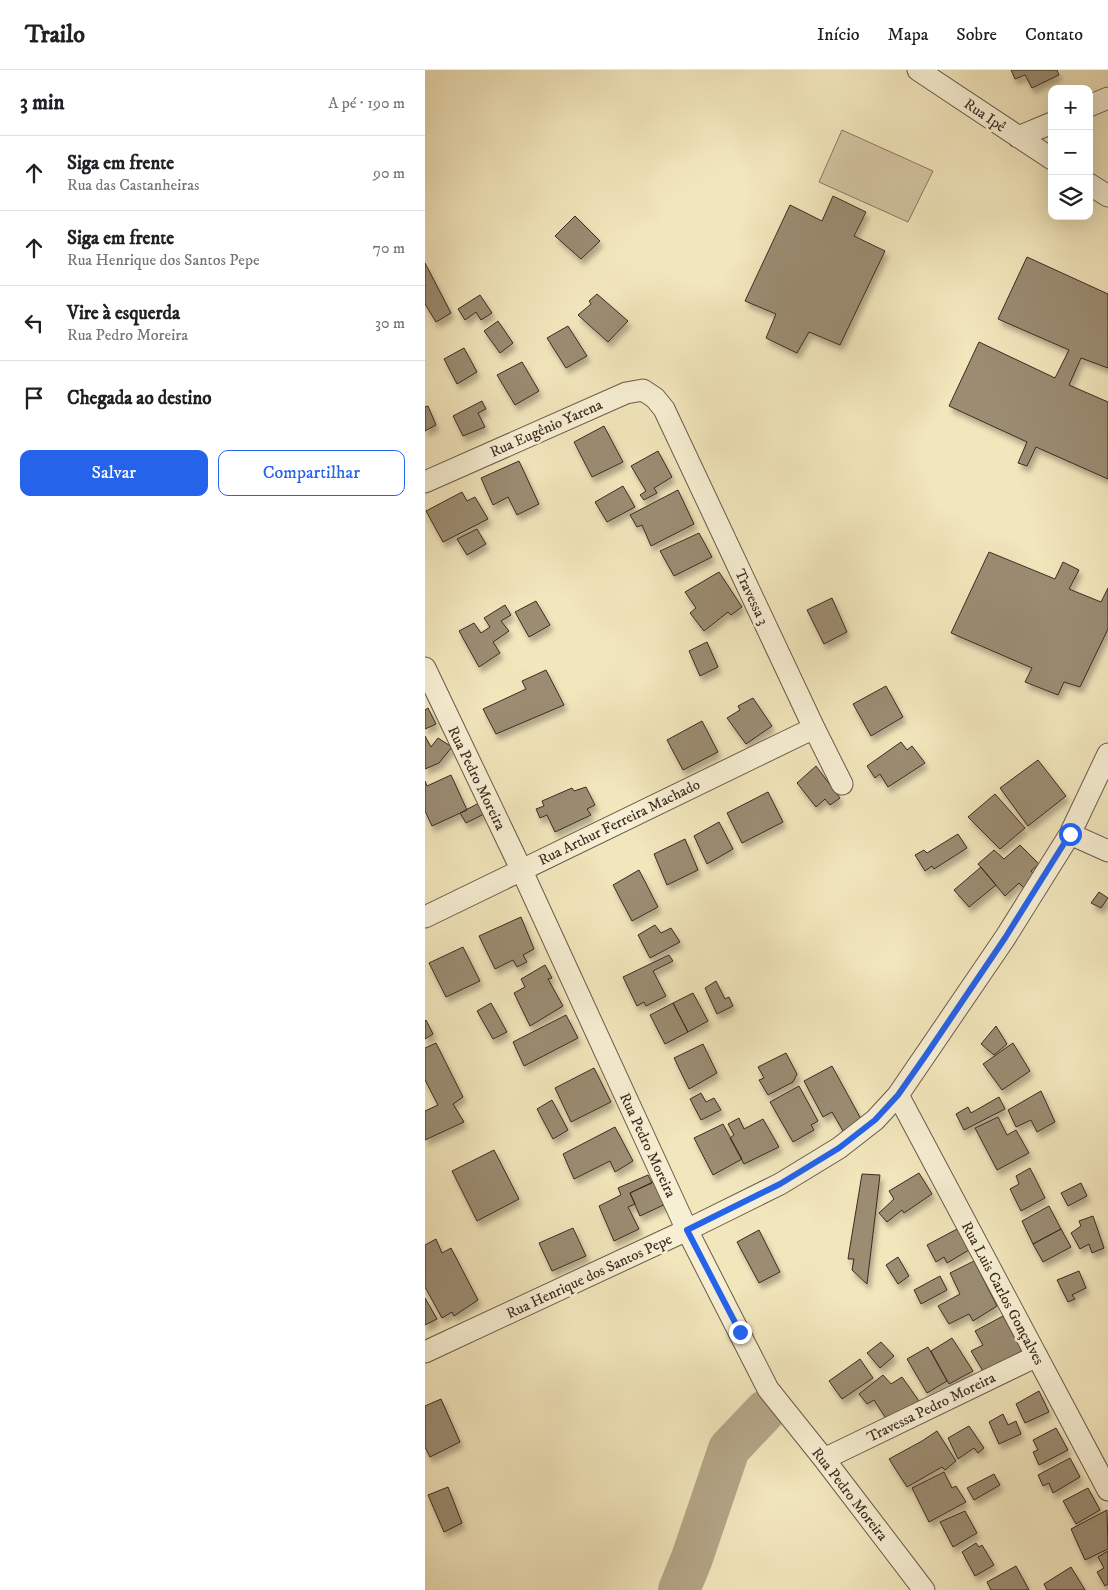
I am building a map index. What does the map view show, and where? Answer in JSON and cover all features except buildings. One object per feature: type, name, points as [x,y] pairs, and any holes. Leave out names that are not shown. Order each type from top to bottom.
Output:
[{"type":"street","name":"Rua Ipê","points":[[918,70],[1048,156]]},
{"type":"street","points":[[1093,104],[1108,98]]},
{"type":"street","points":[[1018,137],[1048,125]]},
{"type":"street","points":[[1093,187],[1108,196]]},
{"type":"street","name":"Rua Eugênio Yarena","points":[[425,482],[626,394],[643,390],[655,398],[664,409]]},
{"type":"street","name":"Travessa 3","points":[[664,409],[842,784]]},
{"type":"street","name":"Rua Pedro Moreira","points":[[425,668],[521,869],[687,1230],[768,1389],[924,1590]]},
{"type":"street","name":"Rua Arthur Ferreira Machado","points":[[425,917],[814,728]]},
{"type":"street","name":"Rua Henrique dos Santos Pepe","points":[[425,1352],[687,1230],[780,1184],[839,1148],[875,1120],[898,1095],[1005,938],[1070,834],[1108,754]]},
{"type":"street","points":[[1070,834],[1108,851]]},
{"type":"street","name":"Rua Luis Carlos Gonçalves","points":[[898,1095],[1108,1490]]},
{"type":"street","name":"Travessa Pedro Moreira","points":[[824,1459],[1037,1356]]},
{"type":"shaded area","points":[[842,130],[933,171],[908,222],[819,182]]},
{"type":"waterway","points":[[679,1590],[692,1558],[729,1449],[765,1411]]},
{"type":"route","points":[[740,1332],[687,1230],[780,1184],[839,1148],[875,1120],[898,1095],[926,1055],[1005,938],[1070,834]]}]
